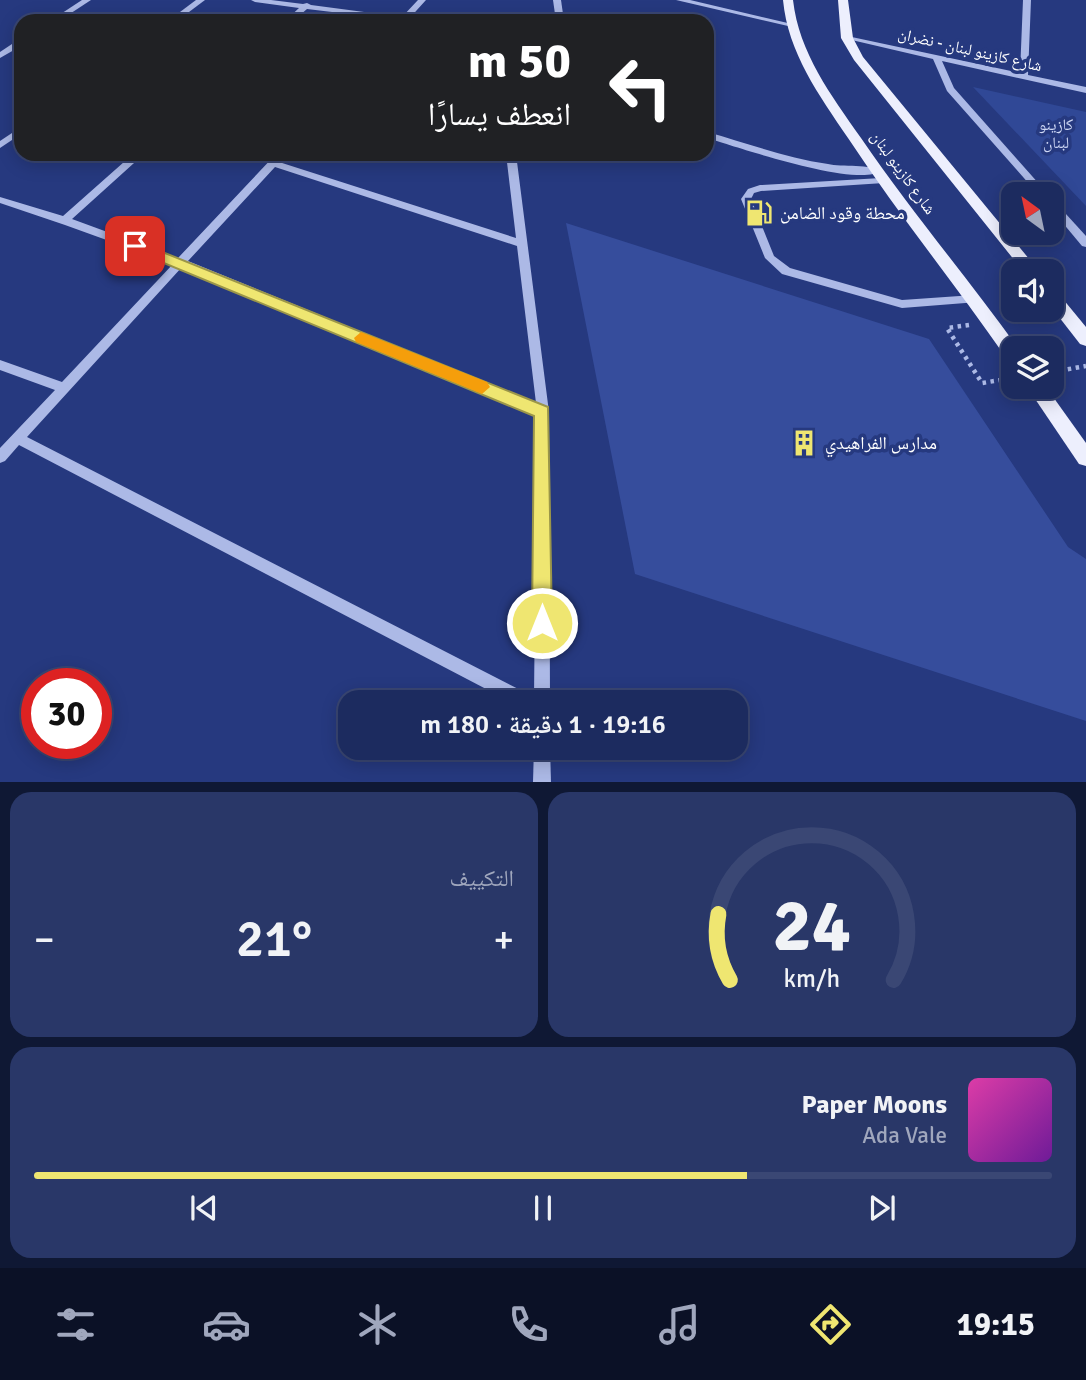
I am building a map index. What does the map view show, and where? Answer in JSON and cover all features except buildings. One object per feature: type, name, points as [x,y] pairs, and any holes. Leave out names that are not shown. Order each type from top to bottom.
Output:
[{"type":"main road","name":"شارع كازينو لبنان","points":[[788,0],[788,24],[804,59],[879,176],[1001,337]]},
{"type":"main road","name":"شارع كازينو لبنان","points":[[843,0],[847,38],[858,58],[1021,259]]},
{"type":"main road","points":[[1064,312],[1086,339]]},
{"type":"main road","points":[[1044,399],[1086,458]]},
{"type":"street","points":[[65,14],[87,0]]},
{"type":"street","points":[[182,14],[201,0]]},
{"type":"street","points":[[255,0],[358,14]]},
{"type":"street","points":[[297,14],[313,0]]},
{"type":"street","points":[[409,14],[422,0]]},
{"type":"street","points":[[680,0],[788,24]]},
{"type":"street","points":[[1024,77],[1027,0]]},
{"type":"street","name":"شارع كازينو لبنان - نضران","points":[[847,38],[1086,90]]},
{"type":"street","points":[[936,57],[950,89],[1032,182]]},
{"type":"street","points":[[714,137],[807,166],[879,176]]},
{"type":"street","points":[[65,220],[131,161]]},
{"type":"street","points":[[513,161],[543,412],[542,690]]},
{"type":"street","points":[[0,457],[272,163],[523,244]]},
{"type":"street","points":[[879,176],[751,191],[746,199],[770,258],[786,271],[902,304],[974,299]]},
{"type":"street","points":[[0,200],[65,220],[181,263],[543,412]]},
{"type":"street","points":[[1064,218],[1086,243]]},
{"type":"street","points":[[0,365],[64,388]]},
{"type":"street","points":[[17,438],[505,690]]},
{"type":"street","points":[[542,760],[542,782]]},
{"type":"path","points":[[947,328],[982,383],[1001,380]]},
{"type":"path","points":[[1064,370],[1086,366]]},
{"type":"green space","name":"كازينو لبنان","points":[[973,87],[1086,112],[1086,206]]},
{"type":"slow traffic","points":[[361,338],[482,387]]},
{"type":"place","name":"محطة وقود الضامن","points":[[759,213]]},
{"type":"place","name":"مدارس الفراهيدي","points":[[804,443]]},
{"type":"route","points":[[135,246],[543,412],[542,623]]}]
